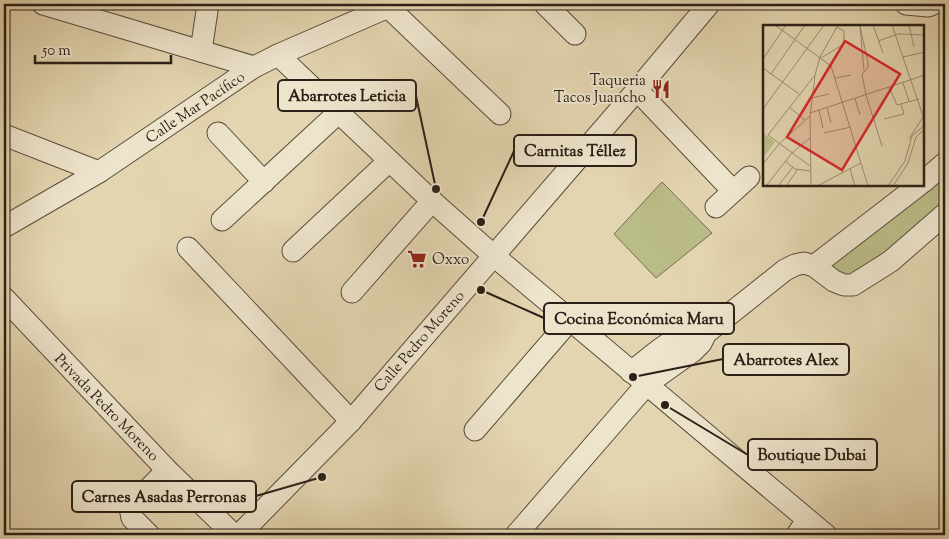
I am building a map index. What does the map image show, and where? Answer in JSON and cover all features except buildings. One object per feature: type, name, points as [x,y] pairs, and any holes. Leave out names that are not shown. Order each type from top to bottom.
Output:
[{"type":"street","points":[[43,4],[254,67]]},
{"type":"street","points":[[202,51],[208,4]]},
{"type":"street","points":[[545,4],[575,34]]},
{"type":"street","name":"Calle Pedro Moreno","points":[[239,535],[351,421],[709,4]]},
{"type":"street","points":[[906,4],[928,6],[932,4]]},
{"type":"street","points":[[392,5],[500,114]]},
{"type":"street","name":"Calle Mar Pacífico","points":[[4,227],[100,172],[254,67],[392,5]]},
{"type":"street","points":[[278,55],[432,201],[494,256],[639,378],[802,528],[826,535]]},
{"type":"street","points":[[637,90],[741,184],[716,207]]},
{"type":"street","points":[[222,220],[338,113]]},
{"type":"street","points":[[218,133],[264,182]]},
{"type":"street","points":[[4,135],[100,172]]},
{"type":"street","points":[[293,251],[389,161]]},
{"type":"street","points":[[924,181],[945,163]]},
{"type":"street","points":[[814,266],[918,186]]},
{"type":"street","points":[[352,292],[432,201]]},
{"type":"street","points":[[516,535],[639,378],[668,344],[683,336],[706,333],[785,270],[795,265],[804,263],[814,266],[834,281],[844,285],[853,285],[891,261],[945,214]]},
{"type":"street","points":[[188,248],[351,421]]},
{"type":"street","name":"Privada Pedro Moreno","points":[[4,298],[168,470],[234,535]]},
{"type":"street","points":[[475,430],[570,320]]},
{"type":"street","points":[[149,535],[132,518],[130,508],[168,470]]},
{"type":"green space","points":[[945,169],[945,206],[851,280],[823,266],[924,186]]},
{"type":"green space","points":[[662,182],[712,233],[656,278],[614,234]]},
{"type":"place","name":"Taqueria Tacos Juancho","points":[[661,89]]},
{"type":"place","name":"Abarrotes Leticia","points":[[436,189]]},
{"type":"place","name":"Carnitas Téllez","points":[[481,222]]},
{"type":"place","name":"Oxxo","points":[[417,259]]},
{"type":"place","name":"Cocina Económica Maru","points":[[481,290]]},
{"type":"place","name":"Abarrotes Alex","points":[[633,377]]},
{"type":"place","name":"Boutique Dubai","points":[[665,405]]},
{"type":"place","name":"Carnes Asadas Perronas","points":[[322,477]]}]
